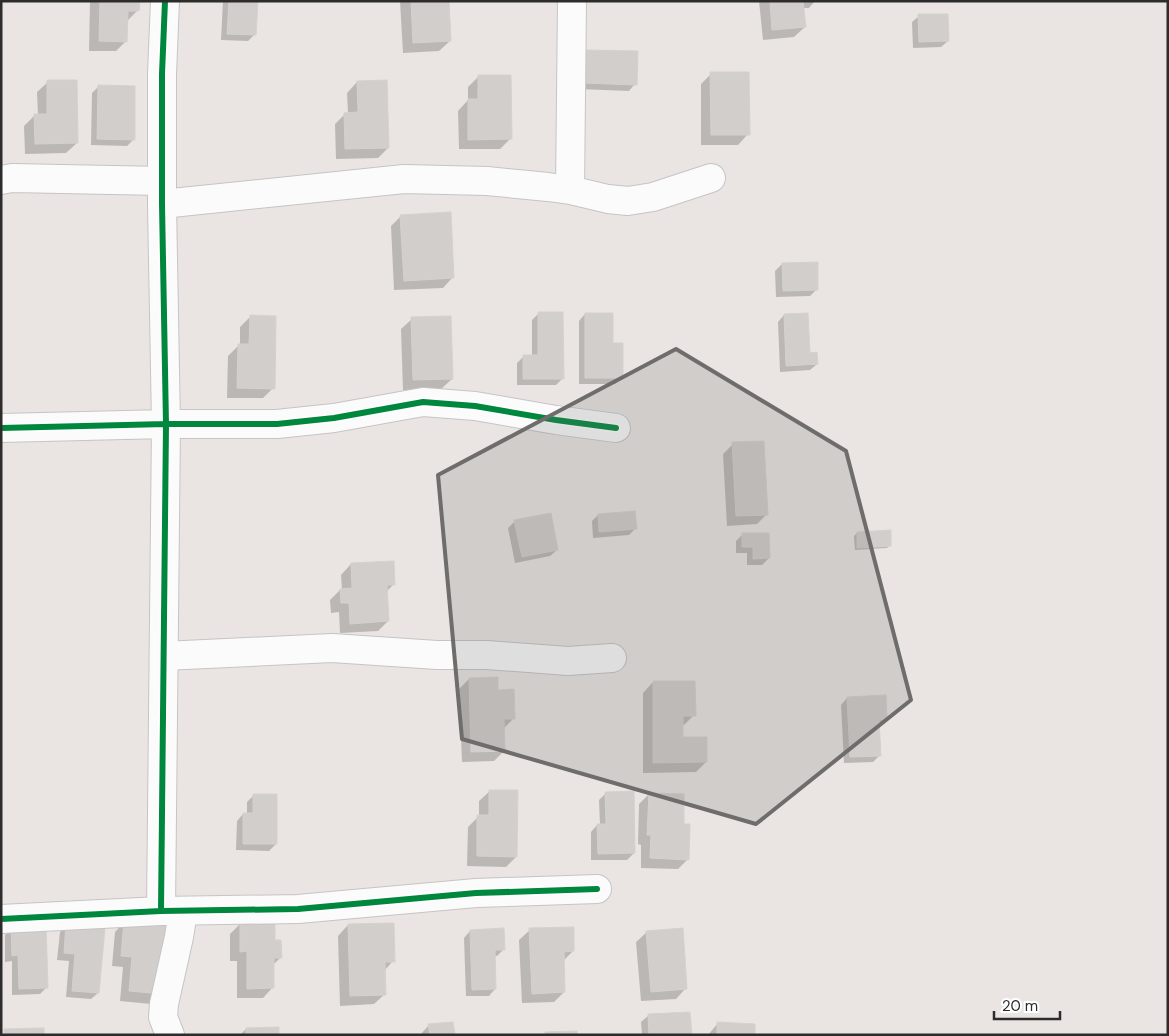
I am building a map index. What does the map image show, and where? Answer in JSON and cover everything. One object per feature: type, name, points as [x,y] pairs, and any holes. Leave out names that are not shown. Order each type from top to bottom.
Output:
[{"type":"street","points":[[165,1],[162,74],[166,424],[164,656],[172,911],[180,937],[164,1004],[163,1017],[170,1035]]},
{"type":"street","points":[[570,190],[572,1]]},
{"type":"street","points":[[1,180],[12,178],[162,193],[404,179],[487,181],[570,190],[608,199],[628,201],[653,197],[710,178]]},
{"type":"street","points":[[1,428],[166,424],[277,424],[334,418],[422,402],[475,406],[616,428]]},
{"type":"street","points":[[164,656],[332,648],[437,655],[487,655],[568,661],[612,658]]},
{"type":"street","points":[[1,919],[172,911],[298,909],[476,892],[597,889]]},
{"type":"highlighted area","points":[[676,349],[846,451],[911,700],[756,824],[462,739],[438,475]]},
{"type":"building","points":[[100,1],[140,1],[139,11],[128,11],[127,42],[99,41]]},
{"type":"building","points":[[229,1],[258,1],[256,35],[227,34]]},
{"type":"building","points":[[411,1],[449,1],[451,41],[413,43]]},
{"type":"building","points":[[770,1],[803,1],[806,27],[772,30]]},
{"type":"building","points":[[918,14],[948,14],[949,41],[919,42]]},
{"type":"building","points":[[585,50],[638,51],[637,85],[584,83]]},
{"type":"building","points":[[710,72],[749,72],[750,135],[711,135]]},
{"type":"building","points":[[478,75],[511,75],[512,139],[468,140],[468,99],[478,99]]},
{"type":"building","points":[[47,80],[77,80],[78,143],[35,144],[34,114],[47,114]]},
{"type":"building","points":[[387,80],[389,148],[345,149],[344,113],[358,112],[357,81]]},
{"type":"building","points":[[98,85],[135,86],[135,140],[97,139]]},
{"type":"building","points":[[451,212],[454,278],[404,281],[400,215]]},
{"type":"building","points":[[818,262],[818,290],[783,291],[782,263]]},
{"type":"building","points":[[538,312],[563,312],[564,379],[523,379],[523,355],[538,355]]},
{"type":"building","points":[[585,313],[613,313],[613,343],[623,343],[623,378],[585,378]]},
{"type":"building","points":[[808,313],[810,353],[817,352],[818,364],[786,366],[784,314]]},
{"type":"building","points":[[250,315],[276,316],[275,389],[237,388],[238,344],[249,344]]},
{"type":"building","points":[[451,316],[453,379],[413,380],[411,317]]},
{"type":"building","points":[[764,441],[768,515],[736,516],[732,442]]},
{"type":"building","points":[[635,511],[637,529],[599,532],[598,514]]},
{"type":"building","points":[[551,513],[558,550],[522,557],[514,520]]},
{"type":"building","points":[[891,530],[891,546],[857,548],[857,532]]},
{"type":"building","points":[[742,533],[769,533],[770,558],[753,559],[753,547],[742,547]]},
{"type":"building","points":[[394,561],[395,585],[387,585],[389,621],[350,624],[349,603],[341,603],[340,589],[352,588],[351,563]]},
{"type":"building","points":[[498,677],[498,690],[514,689],[515,719],[504,719],[505,751],[471,752],[469,678]]},
{"type":"building","points":[[653,681],[695,681],[696,716],[683,716],[683,737],[707,737],[707,762],[653,763]]},
{"type":"building","points":[[886,695],[887,719],[879,720],[881,756],[850,757],[847,697]]},
{"type":"building","points":[[489,790],[518,790],[517,857],[477,856],[477,815],[489,815]]},
{"type":"building","points":[[634,791],[635,853],[598,854],[597,824],[606,824],[605,792]]},
{"type":"building","points":[[649,793],[684,794],[684,824],[690,824],[689,860],[650,858],[651,835],[647,835]]},
{"type":"building","points":[[253,794],[277,794],[277,844],[243,844],[243,813],[253,813]]},
{"type":"building","points":[[124,920],[168,924],[162,994],[129,991],[132,957],[121,956]]},
{"type":"building","points":[[240,922],[275,922],[275,940],[281,940],[282,958],[274,958],[274,988],[247,989],[247,951],[240,952]]},
{"type":"building","points":[[394,923],[395,962],[385,962],[386,995],[350,996],[348,924]]},
{"type":"building","points":[[66,924],[105,928],[99,993],[72,991],[75,954],[64,953]]},
{"type":"building","points":[[46,926],[48,988],[19,989],[18,955],[12,956],[11,927]]},
{"type":"building","points":[[574,927],[574,951],[564,952],[565,992],[532,994],[529,928]]},
{"type":"building","points":[[504,928],[505,950],[495,950],[496,989],[472,990],[470,930]]},
{"type":"building","points":[[683,928],[687,989],[651,992],[646,931]]},
{"type":"building","points":[[690,1012],[692,1035],[649,1035],[648,1014]]},
{"type":"building","points":[[453,1022],[455,1035],[430,1035],[428,1024]]},
{"type":"building","points":[[717,1022],[755,1024],[755,1035],[717,1035]]},
{"type":"building","points":[[279,1027],[279,1035],[246,1035],[246,1028]]},
{"type":"building","points":[[44,1028],[44,1035],[4,1035],[4,1029]]},
{"type":"building","points":[[577,1031],[577,1035],[545,1035],[545,1032]]},
{"type":"cycle path","points":[[161,911],[166,424],[162,204],[162,74],[165,1]]},
{"type":"cycle path","points":[[1,428],[166,424],[277,424],[334,418],[423,402],[475,406],[616,428]]},
{"type":"cycle path","points":[[1,919],[161,911],[298,909],[476,893],[597,889]]}]
